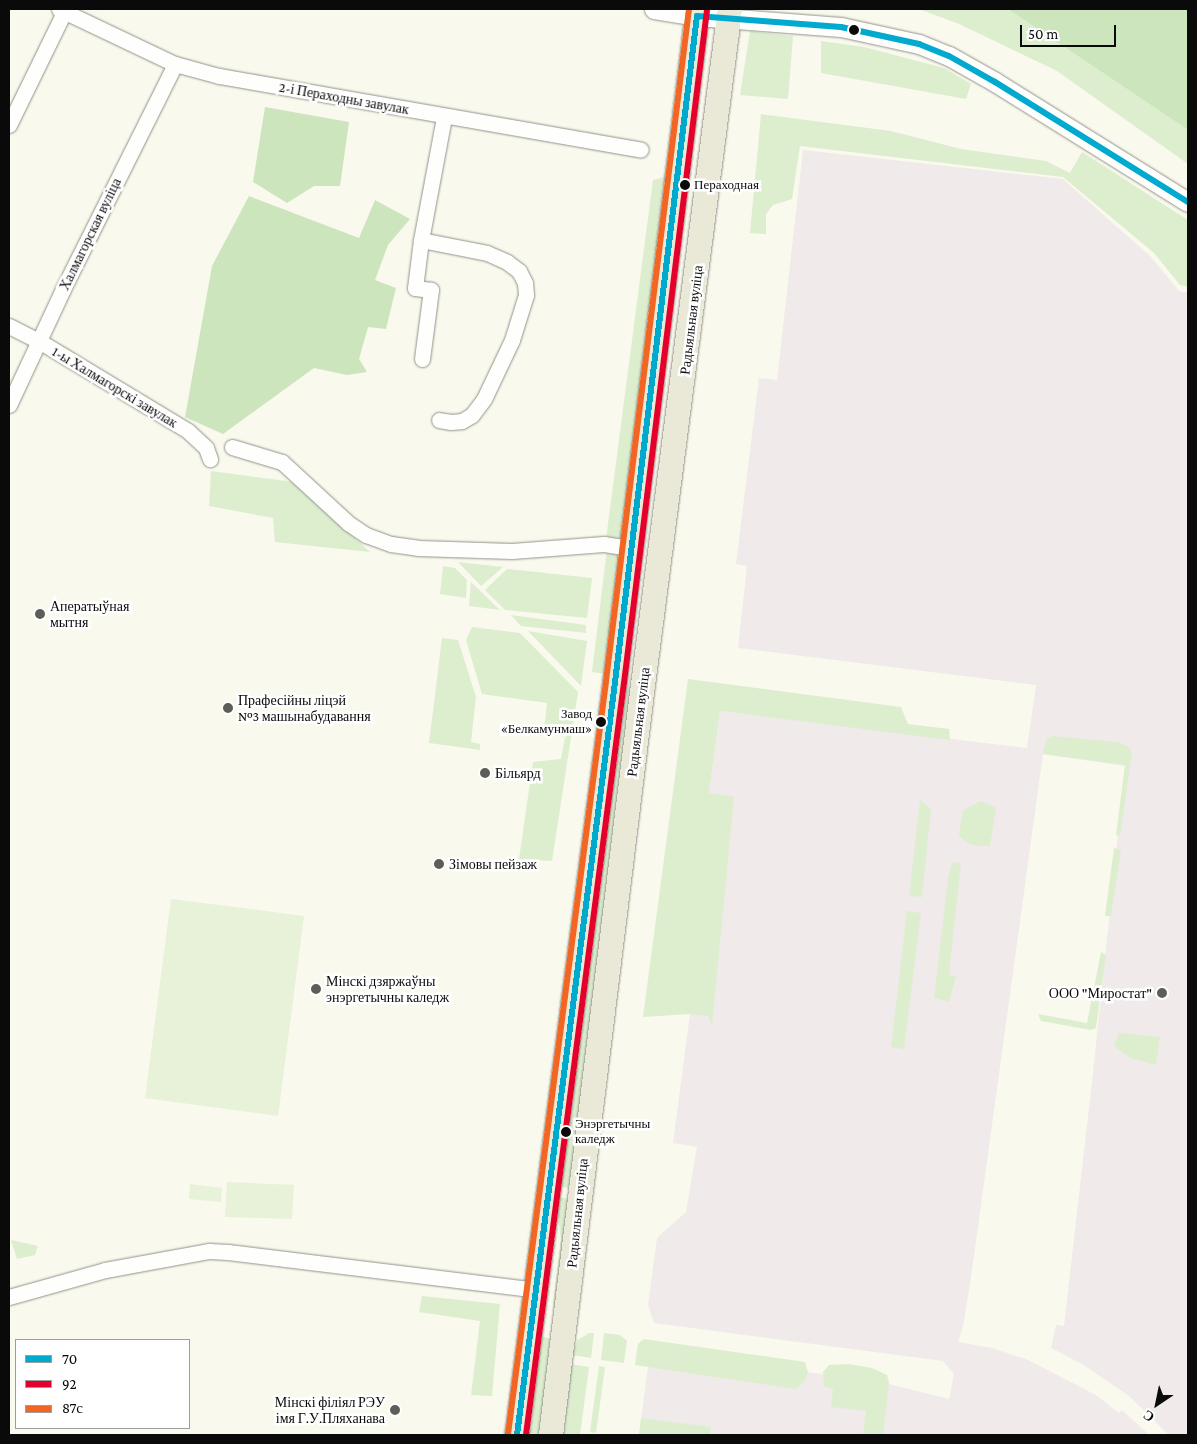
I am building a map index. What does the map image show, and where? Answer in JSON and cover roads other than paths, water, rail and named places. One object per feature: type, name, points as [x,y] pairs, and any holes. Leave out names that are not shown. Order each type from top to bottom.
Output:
[{"type":"main road","name":"Радыяльная вуліца","points":[[517,1435],[614,690],[630,548],[655,364],[698,13]]},
{"type":"main road","name":"Радыяльная вуліца","points":[[551,1435],[643,685],[729,14]]},
{"type":"main road","points":[[655,364],[685,367]]},
{"type":"street","points":[[654,9],[729,14],[841,26],[891,37],[934,50],[995,82],[1188,202]]},
{"type":"street","points":[[9,125],[61,10]]},
{"type":"street","name":"2-і Пераходны завулак","points":[[61,10],[175,64],[219,76],[641,150]]},
{"type":"street","name":"Халмагорская вуліца","points":[[9,405],[175,64]]},
{"type":"street","points":[[422,359],[431,290],[415,288],[421,240],[444,116]]},
{"type":"street","points":[[421,240],[487,253],[507,262],[519,271],[526,296],[512,340],[484,400],[472,415],[462,421],[439,420]]},
{"type":"street","name":"1-ы Халмагорскі завулак","points":[[9,326],[39,341],[188,431],[206,448],[210,460]]},
{"type":"street","points":[[232,447],[282,462],[348,523],[366,535],[391,544],[418,548],[512,552],[604,544],[630,548]]},
{"type":"street","points":[[9,1297],[105,1270],[209,1251],[536,1290]]},
{"type":"place","name":"Пераходная","points":[[685,185]]},
{"type":"place","name":"Аператыўная мытня","points":[[40,614]]},
{"type":"place","name":"Прафесійны ліцэй №3 машынабудавання","points":[[228,708]]},
{"type":"place","name":"Завод «Белкамунмаш»","points":[[601,722]]},
{"type":"place","name":"Більярд","points":[[485,773]]},
{"type":"place","name":"Зімовы пейзаж","points":[[439,864]]},
{"type":"place","name":"Мінскі дзяржаўны энэргетычны каледж","points":[[316,989]]},
{"type":"place","name":"ООО \"Миростат\"","points":[[1162,993]]},
{"type":"place","name":"Энэргетычны каледж","points":[[566,1132]]},
{"type":"place","name":"Мінскі філіял РЭУ імя Г.У.Пляханава","points":[[395,1410]]}]
